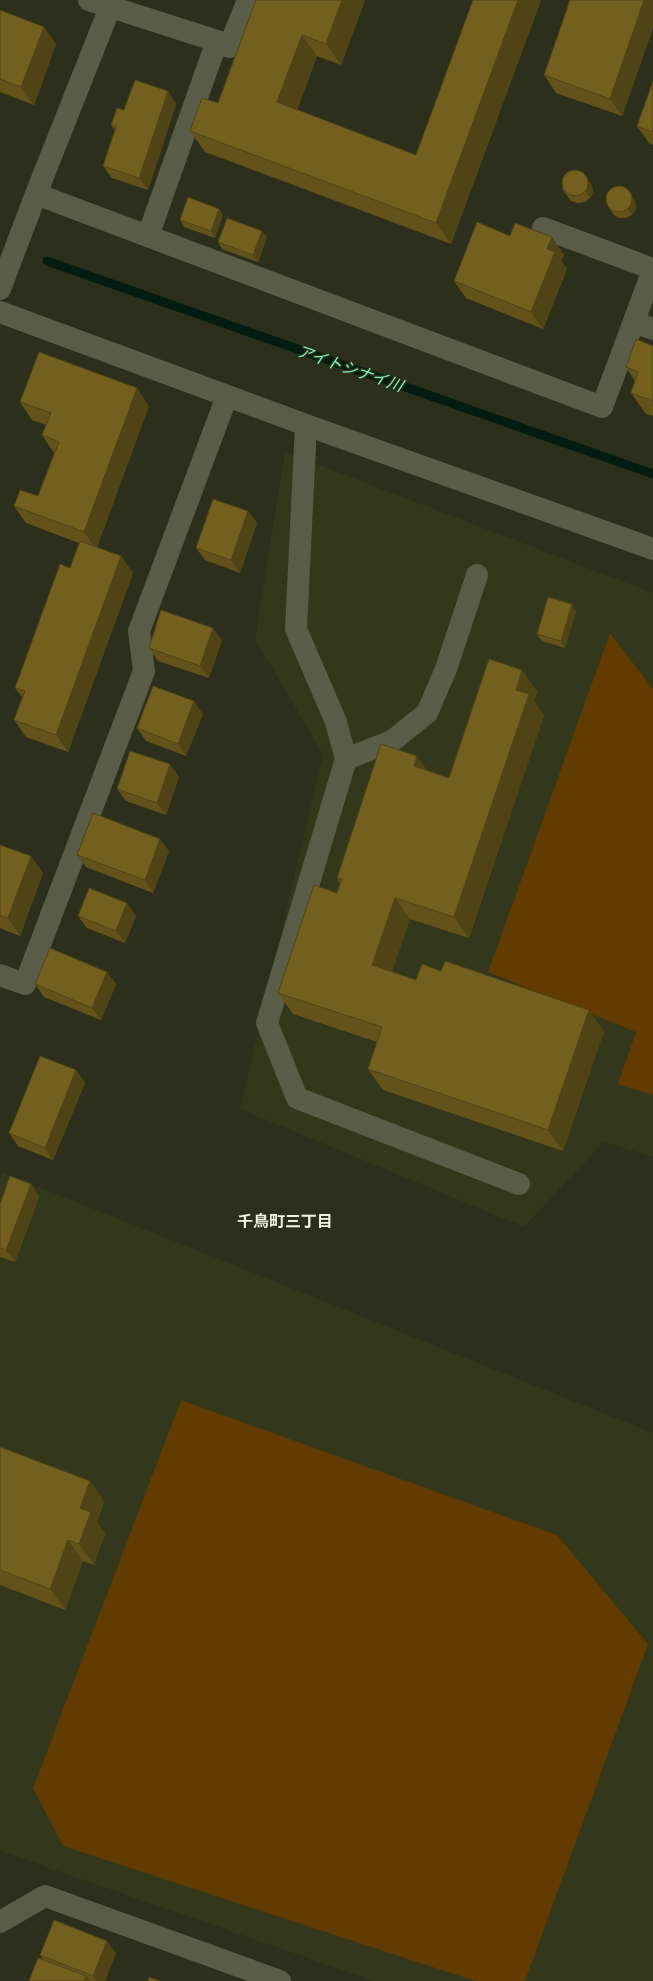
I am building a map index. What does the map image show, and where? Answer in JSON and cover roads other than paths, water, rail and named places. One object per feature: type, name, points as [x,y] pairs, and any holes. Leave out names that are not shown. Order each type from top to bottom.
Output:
[{"type":"street","points":[[89,0],[112,4],[229,47],[248,0]]},
{"type":"street","points":[[0,289],[33,201],[112,4]]},
{"type":"street","points":[[148,236],[217,42]]},
{"type":"street","points":[[33,201],[148,236],[602,406],[643,326],[653,270],[543,228]]},
{"type":"street","points":[[0,312],[306,426],[653,549]]},
{"type":"street","points":[[0,975],[25,984],[144,671],[139,631],[227,396]]},
{"type":"street","points":[[306,426],[296,629],[336,722],[346,759],[267,1023],[297,1098],[519,1184]]},
{"type":"street","points":[[346,759],[392,741],[427,713],[446,669],[477,575]]},
{"type":"street","points":[[0,1922],[45,1896],[280,1981]]},
{"type":"waterway","name":"アイトシナイ川","points":[[47,261],[653,474]]},
{"type":"district","name":"千鳥町三丁目","points":[[285,1221]]}]
